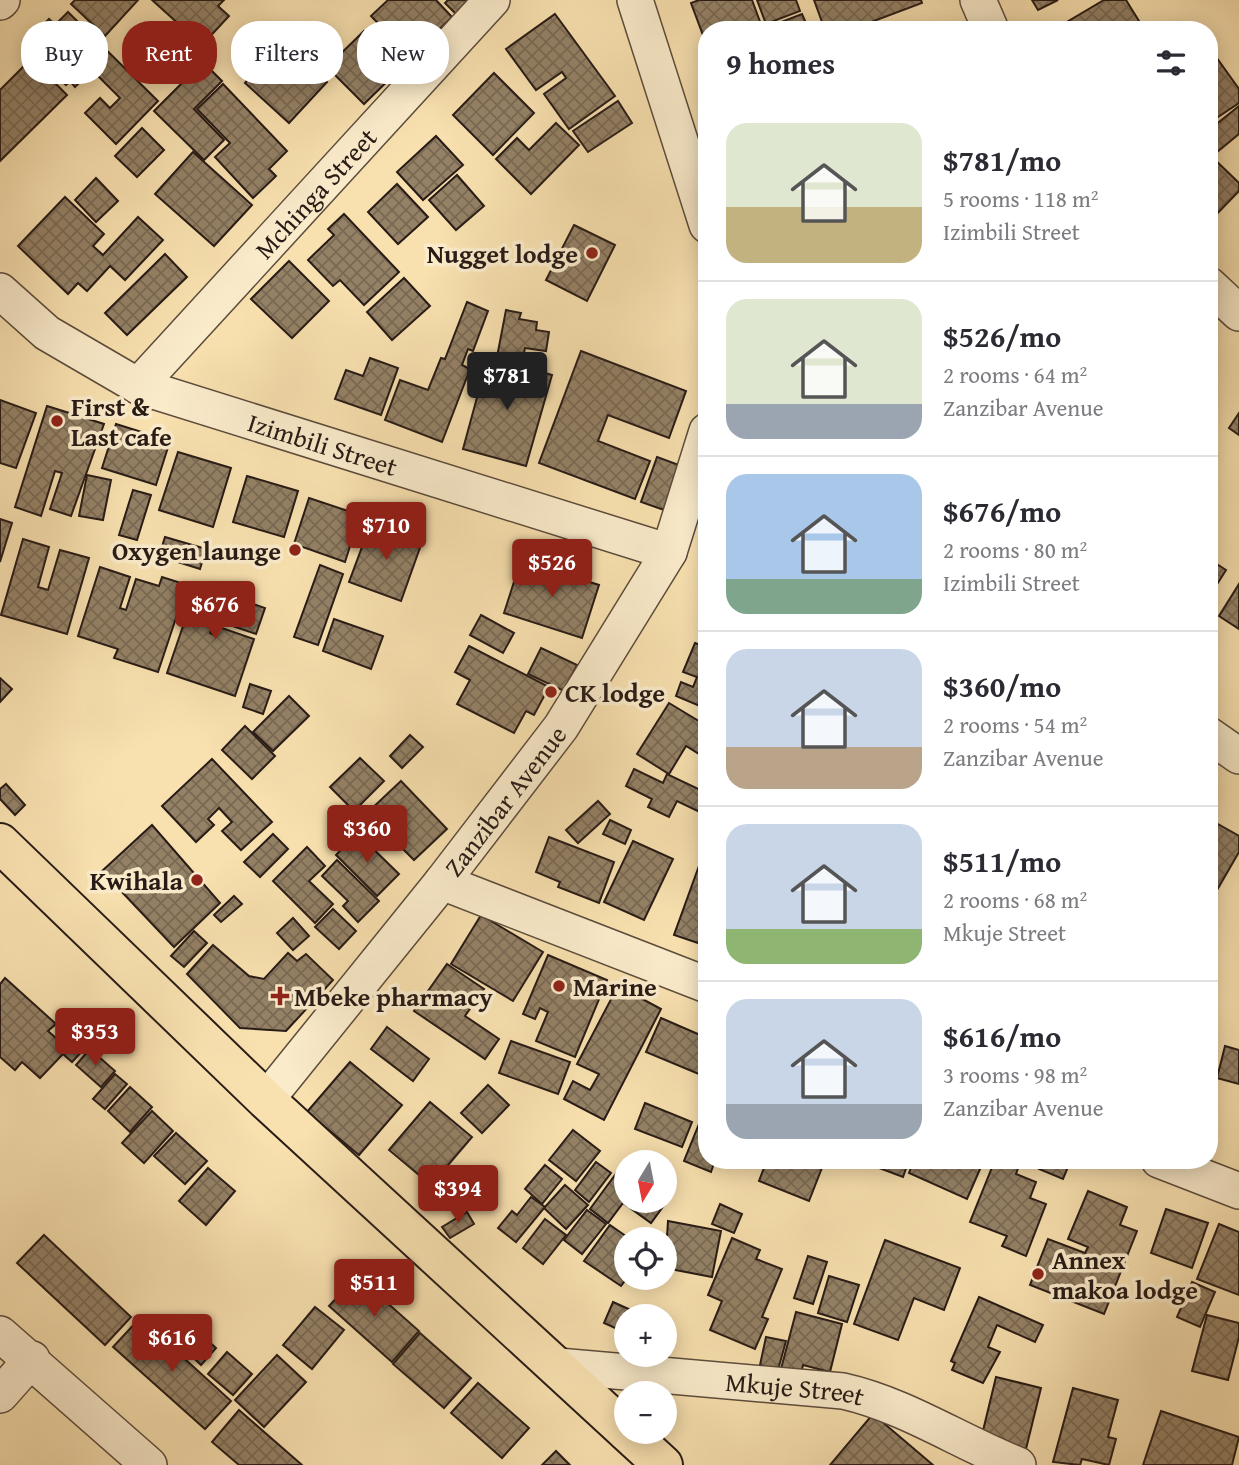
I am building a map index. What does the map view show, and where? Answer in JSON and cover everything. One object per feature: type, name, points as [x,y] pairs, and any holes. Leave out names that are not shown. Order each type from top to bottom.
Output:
[{"type":"main road","points":[[0,843],[266,1100],[614,1419]]},
{"type":"main road","points":[[641,1444],[663,1465]]},
{"type":"street","name":"Mchinga Street","points":[[138,386],[492,0]]},
{"type":"street","points":[[635,0],[698,197]]},
{"type":"street","points":[[978,0],[987,21]]},
{"type":"street","name":"Izimbili Street","points":[[0,291],[47,333],[138,386],[669,552]]},
{"type":"street","points":[[1218,293],[1239,313]]},
{"type":"street","name":"Zanzibar Avenue","points":[[266,1100],[442,882],[561,727],[669,552],[698,460]]},
{"type":"street","points":[[1218,741],[1239,755]]},
{"type":"street","points":[[442,882],[698,982]]},
{"type":"street","points":[[1182,1169],[1239,1191]]},
{"type":"street","points":[[0,1334],[32,1359],[149,1465]]},
{"type":"street","points":[[0,1395],[32,1359]]},
{"type":"street","name":"Mkuje Street","points":[[558,1366],[843,1391],[876,1399],[917,1416],[972,1447],[1018,1465]]},
{"type":"building","points":[[75,0],[138,0],[108,33],[108,21],[89,21],[71,4]]},
{"type":"building","points":[[152,0],[224,0],[218,6],[229,16],[217,29],[217,21],[175,21]]},
{"type":"building","points":[[388,0],[436,0],[452,17],[448,21],[376,21],[371,16]]},
{"type":"building","points":[[448,0],[479,0],[460,18],[445,3]]},
{"type":"building","points":[[699,0],[752,0],[760,21],[698,22],[691,3]]},
{"type":"building","points":[[757,0],[796,0],[800,11],[774,21],[765,21]]},
{"type":"building","points":[[814,0],[921,0],[922,3],[874,21],[822,21]]},
{"type":"building","points":[[1032,0],[1058,0],[1038,10]]},
{"type":"building","points":[[1104,0],[1126,0],[1139,21],[1068,21]]},
{"type":"building","points":[[68,12],[77,21],[59,21]]},
{"type":"building","points":[[555,14],[615,96],[569,129],[544,94],[566,78],[562,72],[536,90],[506,49]]},
{"type":"building","points":[[802,14],[805,21],[784,21]]},
{"type":"building","points":[[357,38],[357,84],[385,84],[364,104],[343,83],[343,51]]},
{"type":"building","points":[[108,52],[122,65],[122,84],[141,84],[158,101],[116,144],[85,113],[100,98],[110,108],[120,98],[106,84]]},
{"type":"building","points":[[1218,60],[1239,89],[1239,103],[1218,117]]},
{"type":"building","points":[[21,69],[21,84],[56,84],[67,95],[0,161],[0,90]]},
{"type":"building","points":[[494,73],[534,113],[493,155],[453,115]]},
{"type":"building","points":[[217,76],[222,81],[194,109],[224,140],[204,160],[154,111],[181,84],[217,84]]},
{"type":"building","points":[[223,84],[287,151],[269,169],[276,176],[253,198],[215,157],[230,143],[197,109]]},
{"type":"building","points":[[246,84],[325,84],[289,123]]},
{"type":"building","points":[[618,101],[632,123],[588,152],[573,131]]},
{"type":"building","points":[[1239,106],[1239,134],[1218,151],[1218,123]]},
{"type":"building","points":[[556,123],[579,145],[531,194],[496,159],[517,138],[529,150]]},
{"type":"building","points":[[142,128],[164,150],[137,177],[115,156]]},
{"type":"building","points":[[436,136],[463,165],[423,200],[397,172]]},
{"type":"building","points":[[193,152],[252,205],[214,246],[155,194]]},
{"type":"building","points":[[1218,163],[1239,183],[1239,191],[1218,213]]},
{"type":"building","points":[[457,175],[484,206],[456,230],[429,200]]},
{"type":"building","points":[[96,178],[118,201],[96,222],[75,200]]},
{"type":"building","points":[[397,184],[428,217],[398,244],[368,212]]},
{"type":"building","points":[[65,197],[104,234],[93,246],[103,255],[138,217],[163,240],[125,280],[110,266],[87,291],[78,283],[68,294],[18,246]]},
{"type":"building","points":[[344,214],[399,272],[364,305],[340,280],[333,286],[308,260],[334,235],[328,229]]},
{"type":"building","points":[[574,225],[615,245],[587,301],[546,280]]},
{"type":"building","points":[[165,254],[187,277],[127,335],[105,313]]},
{"type":"building","points":[[289,261],[329,301],[292,338],[251,299]]},
{"type":"building","points":[[404,278],[430,306],[392,340],[367,312]]},
{"type":"building","points":[[467,302],[488,311],[473,351],[468,349],[462,365],[470,369],[442,442],[385,420],[400,380],[428,390],[441,358],[445,359]]},
{"type":"building","points":[[506,310],[521,313],[519,319],[537,322],[536,330],[549,332],[546,351],[525,348],[522,362],[497,357]]},
{"type":"building","points":[[581,351],[686,391],[669,438],[608,415],[598,441],[650,461],[635,499],[539,463]]},
{"type":"building","points":[[488,357],[552,375],[526,466],[463,449]]},
{"type":"building","points":[[370,358],[398,368],[381,415],[335,399],[346,370],[363,376]]},
{"type":"building","points":[[0,400],[36,413],[16,468],[0,463]]},
{"type":"building","points":[[47,406],[104,424],[71,516],[50,509],[62,473],[55,471],[41,516],[15,507]]},
{"type":"building","points":[[1239,413],[1239,435],[1229,428]]},
{"type":"building","points":[[116,424],[170,441],[156,485],[102,468]]},
{"type":"building","points":[[178,452],[231,468],[213,527],[159,510]]},
{"type":"building","points":[[657,457],[679,465],[664,510],[641,502]]},
{"type":"building","points":[[87,475],[111,480],[103,520],[79,516]]},
{"type":"building","points":[[247,476],[298,491],[284,537],[233,522]]},
{"type":"building","points":[[133,490],[151,495],[137,540],[119,535]]},
{"type":"building","points":[[309,498],[360,515],[345,562],[294,544]]},
{"type":"building","points":[[0,519],[12,523],[0,562]]},
{"type":"building","points":[[371,523],[422,542],[401,601],[349,582]]},
{"type":"building","points":[[165,537],[206,549],[200,569],[159,556]]},
{"type":"building","points":[[23,539],[49,547],[38,587],[48,590],[60,550],[89,558],[67,634],[1,615]]},
{"type":"building","points":[[521,560],[599,585],[582,638],[504,613]]},
{"type":"building","points":[[320,565],[343,574],[318,645],[294,637]]},
{"type":"building","points":[[1218,565],[1226,570],[1218,583]]},
{"type":"building","points":[[100,567],[130,577],[120,608],[126,610],[136,579],[159,586],[162,577],[187,585],[158,672],[114,658],[118,649],[78,636]]},
{"type":"building","points":[[1239,584],[1239,629],[1219,616]]},
{"type":"building","points":[[197,585],[265,608],[256,634],[215,620],[210,633],[216,636],[219,627],[254,639],[235,696],[167,673]]},
{"type":"building","points":[[481,615],[514,633],[503,653],[470,635]]},
{"type":"building","points":[[334,619],[383,636],[371,669],[323,651]]},
{"type":"building","points":[[695,643],[698,644],[698,705],[676,696],[681,682],[693,687],[697,677],[683,672]]},
{"type":"building","points":[[469,646],[549,687],[534,715],[526,711],[514,733],[457,704],[470,680],[455,672]]},
{"type":"building","points":[[541,648],[577,665],[564,691],[528,674]]},
{"type":"building","points":[[0,678],[12,689],[0,702]]},
{"type":"building","points":[[250,684],[271,691],[263,714],[243,707]]},
{"type":"building","points":[[289,696],[309,716],[273,751],[253,732]]},
{"type":"building","points":[[669,703],[698,721],[698,753],[686,746],[669,774],[637,754]]},
{"type":"building","points":[[245,726],[275,756],[252,779],[222,750]]},
{"type":"building","points":[[410,735],[423,747],[402,768],[390,756]]},
{"type":"building","points":[[360,758],[384,781],[354,811],[330,787]]},
{"type":"building","points":[[212,759],[272,822],[241,850],[222,831],[232,822],[219,808],[208,819],[214,825],[196,842],[162,806]]},
{"type":"building","points":[[634,769],[663,783],[667,774],[698,789],[698,811],[677,801],[669,817],[648,807],[652,799],[626,786]]},
{"type":"building","points":[[401,781],[447,829],[414,860],[367,813]]},
{"type":"building","points":[[6,784],[25,805],[15,815],[0,799],[0,789]]},
{"type":"building","points":[[598,801],[610,814],[578,843],[566,830]]},
{"type":"building","points":[[610,820],[631,830],[625,844],[603,834]]},
{"type":"building","points":[[1218,824],[1239,836],[1239,852],[1218,888]]},
{"type":"building","points":[[152,825],[220,903],[174,947],[102,871]]},
{"type":"building","points":[[357,833],[399,874],[377,896],[336,855]]},
{"type":"building","points":[[273,834],[288,849],[260,877],[244,862]]},
{"type":"building","points":[[549,837],[614,862],[599,903],[558,887],[560,882],[536,872]]},
{"type":"building","points":[[633,841],[673,859],[644,920],[604,902]]},
{"type":"building","points":[[307,847],[325,866],[309,881],[333,904],[315,923],[273,881]]},
{"type":"building","points":[[337,860],[379,901],[358,922],[343,906],[348,901],[322,876]]},
{"type":"building","points":[[698,869],[698,943],[674,935]]},
{"type":"building","points":[[234,896],[242,904],[221,922],[214,915]]},
{"type":"building","points":[[333,909],[356,931],[339,949],[315,927]]},
{"type":"building","points":[[481,915],[543,952],[513,1001],[451,964]]},
{"type":"building","points":[[293,918],[309,936],[293,950],[277,933]]},
{"type":"building","points":[[194,931],[207,943],[184,967],[171,956]]},
{"type":"building","points":[[213,945],[249,976],[264,979],[288,953],[297,961],[306,954],[333,980],[286,1031],[240,1028],[187,974]]},
{"type":"building","points":[[548,955],[607,980],[575,1057],[536,1041],[548,1012],[540,1008],[535,1019],[523,1014]]},
{"type":"building","points":[[447,964],[484,989],[465,1016],[499,1039],[485,1059],[414,1011]]},
{"type":"building","points":[[5,978],[56,1024],[48,1031],[57,1039],[65,1030],[85,1048],[72,1062],[63,1054],[40,1078],[22,1062],[15,1070],[0,1057],[0,984]]},
{"type":"building","points":[[618,986],[661,1009],[604,1120],[564,1099],[573,1081],[590,1090],[599,1074],[577,1064]]},
{"type":"building","points":[[661,1018],[698,1034],[698,1074],[646,1052]]},
{"type":"building","points":[[387,1027],[429,1059],[413,1081],[371,1049]]},
{"type":"building","points":[[511,1041],[570,1062],[558,1094],[499,1073]]},
{"type":"building","points":[[1225,1046],[1239,1050],[1239,1084],[1218,1078]]},
{"type":"building","points":[[90,1049],[115,1071],[101,1087],[76,1065]]},
{"type":"building","points":[[350,1062],[402,1105],[359,1155],[307,1112]]},
{"type":"building","points":[[115,1074],[127,1084],[105,1109],[93,1099]]},
{"type":"building","points":[[488,1085],[509,1105],[482,1133],[461,1113]]},
{"type":"building","points":[[130,1087],[152,1107],[130,1132],[108,1111]]},
{"type":"building","points":[[430,1102],[472,1137],[431,1185],[389,1150]]},
{"type":"building","points":[[645,1103],[692,1122],[682,1147],[635,1129]]},
{"type":"building","points":[[152,1111],[173,1131],[144,1163],[122,1143]]},
{"type":"building","points":[[698,1126],[698,1167],[684,1161]]},
{"type":"building","points":[[573,1130],[600,1151],[576,1181],[549,1160]]},
{"type":"building","points":[[176,1133],[207,1161],[185,1184],[154,1156]]},
{"type":"building","points":[[596,1162],[611,1173],[589,1202],[575,1190]]},
{"type":"building","points":[[545,1165],[562,1179],[542,1204],[525,1189]]},
{"type":"building","points":[[208,1168],[235,1191],[206,1225],[179,1201]]},
{"type":"building","points":[[764,1169],[821,1169],[809,1201],[759,1181]]},
{"type":"building","points":[[882,1169],[906,1169],[903,1177]]},
{"type":"building","points":[[911,1169],[980,1169],[967,1199],[909,1173]]},
{"type":"building","points":[[991,1169],[1018,1169],[1016,1174],[1036,1182],[1030,1198],[1046,1204],[1026,1256],[1002,1246],[1007,1236],[970,1222]]},
{"type":"building","points":[[1039,1169],[1067,1169],[1063,1179]]},
{"type":"building","points":[[614,1176],[616,1213],[608,1223],[590,1209]]},
{"type":"building","points":[[565,1185],[588,1205],[566,1229],[544,1208]]},
{"type":"building","points":[[1088,1191],[1127,1207],[1120,1225],[1137,1231],[1104,1314],[1030,1285],[1048,1239],[1085,1253],[1088,1247],[1068,1239]]},
{"type":"building","points":[[531,1197],[545,1207],[516,1242],[498,1228],[512,1211],[517,1215]]},
{"type":"building","points":[[720,1204],[742,1214],[734,1233],[712,1224]]},
{"type":"building","points":[[1166,1209],[1208,1223],[1192,1268],[1151,1253]]},
{"type":"building","points":[[587,1210],[606,1224],[582,1254],[564,1240]]},
{"type":"building","points":[[467,1212],[474,1224],[450,1238],[442,1227]]},
{"type":"building","points":[[637,1213],[658,1213],[651,1223]]},
{"type":"building","points":[[545,1219],[566,1235],[543,1264],[523,1248]]},
{"type":"building","points":[[668,1221],[721,1231],[712,1277],[677,1270],[677,1227],[668,1227]]},
{"type":"building","points":[[1219,1224],[1239,1232],[1239,1295],[1197,1279]]},
{"type":"building","points":[[610,1225],[614,1228],[614,1281],[584,1261]]},
{"type":"building","points":[[44,1235],[131,1317],[105,1345],[17,1263]]},
{"type":"building","points":[[732,1238],[760,1250],[756,1259],[782,1269],[762,1317],[768,1319],[755,1349],[710,1330],[722,1301],[708,1295]]},
{"type":"building","points":[[885,1240],[960,1268],[944,1310],[914,1298],[898,1340],[854,1324]]},
{"type":"building","points":[[808,1256],[827,1262],[813,1304],[794,1298]]},
{"type":"building","points":[[357,1276],[419,1331],[392,1362],[329,1306]]},
{"type":"building","points":[[829,1276],[859,1285],[847,1322],[818,1313]]},
{"type":"building","points":[[1192,1282],[1215,1292],[1200,1327],[1177,1317]]},
{"type":"building","points":[[979,1297],[1043,1325],[1035,1342],[997,1325],[988,1347],[1000,1352],[983,1383],[952,1370],[955,1363],[951,1361]]},
{"type":"building","points":[[613,1302],[617,1304],[614,1304],[614,1328],[604,1323]]},
{"type":"building","points":[[315,1307],[344,1330],[312,1369],[283,1345]]},
{"type":"building","points":[[796,1312],[842,1324],[830,1372],[803,1365],[801,1374],[781,1369]]},
{"type":"building","points":[[1207,1315],[1239,1323],[1239,1337],[1228,1380],[1192,1371]]},
{"type":"building","points":[[140,1318],[231,1401],[205,1429],[113,1347]]},
{"type":"building","points":[[190,1324],[216,1348],[201,1365],[175,1340]]},
{"type":"building","points":[[420,1333],[471,1378],[444,1408],[393,1364]]},
{"type":"building","points":[[766,1337],[786,1341],[778,1370],[760,1365]]},
{"type":"building","points":[[227,1352],[252,1374],[233,1395],[208,1374]]},
{"type":"building","points":[[277,1355],[306,1382],[264,1427],[235,1400]]},
{"type":"building","points":[[996,1377],[1041,1388],[1026,1449],[981,1439]]},
{"type":"building","points":[[478,1383],[529,1428],[502,1458],[451,1413]]},
{"type":"building","points":[[1073,1388],[1118,1400],[1108,1437],[1116,1439],[1109,1465],[1082,1459],[1080,1465],[1053,1462]]},
{"type":"building","points":[[239,1410],[302,1465],[239,1465],[212,1442]]},
{"type":"building","points":[[1161,1411],[1239,1437],[1232,1465],[1143,1465]]},
{"type":"building","points":[[873,1414],[933,1465],[830,1465]]},
{"type":"building","points":[[556,1451],[570,1465],[542,1465]]},
{"type":"place","name":"Nugget lodge","points":[[592,253]]},
{"type":"place","name":"First & Last cafe","points":[[57,421]]},
{"type":"place","name":"Oxygen launge","points":[[295,550]]},
{"type":"place","name":"CK lodge","points":[[551,692]]},
{"type":"place","name":"Kwihala","points":[[197,880]]},
{"type":"place","name":"Marine","points":[[559,986]]},
{"type":"place","name":"Mbeke pharmacy","points":[[280,996]]},
{"type":"place","name":"Annex makoa lodge","points":[[1038,1274]]}]
